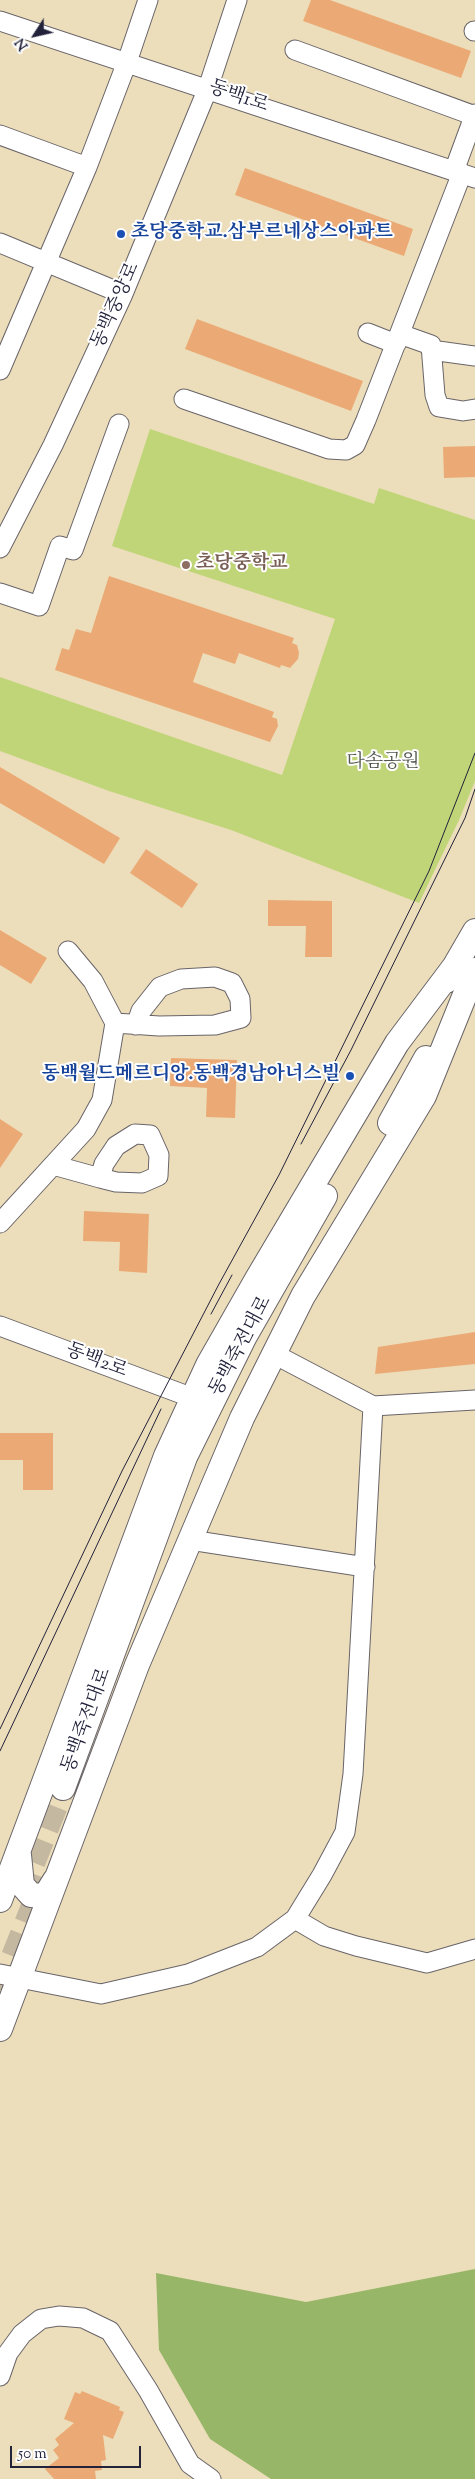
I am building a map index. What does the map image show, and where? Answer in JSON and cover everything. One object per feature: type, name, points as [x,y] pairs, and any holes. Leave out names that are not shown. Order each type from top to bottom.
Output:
[{"type":"main road","name":"동백죽전대로","points":[[68,1794],[185,1456],[246,1336],[468,968],[475,931]]},
{"type":"main road","points":[[0,2028],[10,1976],[56,1879],[138,1665],[242,1418],[303,1296],[424,1096],[468,968]]},
{"type":"main road","points":[[0,1900],[166,1456],[208,1365],[392,1051],[468,968]]},
{"type":"main road","points":[[19,1850],[22,1885],[31,1895],[45,1896],[56,1879]]},
{"type":"street","points":[[0,368],[87,167],[127,62],[148,0]]},
{"type":"street","name":"동백중앙로","points":[[0,548],[53,445],[123,294],[208,88],[237,0]]},
{"type":"street","name":"동백1로","points":[[0,21],[208,88],[464,174]]},
{"type":"street","points":[[184,399],[329,449],[346,450],[355,445],[464,174],[475,115],[295,50]]},
{"type":"street","points":[[0,135],[87,167]]},
{"type":"street","points":[[0,243],[46,264],[123,294]]},
{"type":"street","points":[[368,333],[431,345],[435,395],[439,407],[463,411],[475,409]]},
{"type":"street","points":[[431,350],[475,356]]},
{"type":"street","points":[[0,593],[39,606],[60,546],[73,550],[119,424]]},
{"type":"street","points":[[0,1222],[86,1129],[102,1100],[115,1024],[93,981],[68,951]]},
{"type":"street","points":[[115,1024],[136,1025],[215,1025],[241,1018],[240,999],[232,983],[215,977],[181,979],[160,987],[141,1011],[136,1025]]},
{"type":"street","points":[[53,1165],[100,1178]]},
{"type":"street","name":"동백2로","points":[[0,1326],[193,1398]]},
{"type":"street","points":[[274,1354],[373,1406],[475,1400]]},
{"type":"street","points":[[10,1976],[101,1994],[188,1974],[257,1947],[295,1920],[346,1832],[353,1774],[373,1406]]},
{"type":"street","points":[[190,1540],[365,1567]]},
{"type":"street","points":[[295,1920],[324,1936],[356,1946],[427,1963],[475,1949]]},
{"type":"street","points":[[0,2376],[8,2353],[22,2334],[41,2319],[59,2316],[83,2318],[110,2331],[148,2390],[190,2464],[212,2479]]},
{"type":"green space","name":"다솜공원","points":[[150,429],[374,504],[379,488],[475,520],[475,781],[459,820],[419,903],[231,830],[109,791],[0,751],[0,677],[282,775],[335,619],[112,546]]},
{"type":"green space","points":[[475,2269],[475,2479],[271,2479],[210,2439],[159,2350],[156,2273],[306,2302]]},
{"type":"building","points":[[311,0],[330,0],[471,51],[461,78],[303,21]]},
{"type":"building","points":[[245,168],[413,229],[404,256],[235,195]]},
{"type":"building","points":[[197,319],[363,381],[351,411],[185,349]]},
{"type":"building","points":[[475,446],[475,477],[444,478],[443,447]]},
{"type":"building","points":[[109,576],[294,638],[292,643],[297,645],[299,653],[298,659],[290,668],[281,665],[280,668],[239,653],[235,664],[203,653],[193,682],[274,712],[272,717],[277,719],[278,726],[270,742],[55,670],[62,648],[69,650],[76,629],[91,633]]},
{"type":"building","points":[[0,767],[120,838],[104,864],[0,803]]},
{"type":"building","points":[[146,849],[198,884],[182,908],[130,873]]},
{"type":"building","points":[[268,900],[332,901],[332,957],[305,957],[306,926],[268,926]]},
{"type":"building","points":[[0,930],[47,958],[31,984],[0,965]]},
{"type":"building","points":[[171,1058],[237,1060],[235,1118],[206,1117],[207,1088],[170,1086]]},
{"type":"building","points":[[0,1119],[23,1134],[0,1168]]},
{"type":"building","points":[[84,1211],[149,1214],[147,1273],[119,1271],[120,1242],[83,1241]]},
{"type":"building","points":[[475,1332],[475,1364],[375,1374],[378,1347]]},
{"type":"building","points":[[0,1433],[53,1433],[53,1490],[23,1490],[23,1460],[0,1460]]},
{"type":"building","points":[[82,2391],[120,2407],[119,2410],[124,2412],[113,2439],[103,2435],[106,2460],[101,2461],[102,2470],[95,2471],[96,2479],[54,2479],[45,2469],[59,2458],[53,2450],[59,2445],[55,2439],[74,2423],[64,2419],[75,2392],[80,2394]]},
{"type":"tunnel","points":[[20,1896],[63,1788]]},
{"type":"tunnel","points":[[0,1990],[44,1878]]},
{"type":"tram line","points":[[0,1729],[122,1471],[219,1284],[279,1175],[429,871],[475,753]]},
{"type":"tram line","points":[[301,1144],[351,1050],[465,818],[475,789]]},
{"type":"tram line","points":[[211,1314],[232,1275]]},
{"type":"tram line","points":[[0,1751],[161,1409]]},
{"type":"place","name":"초당중학교.삼부르네상스아파트","points":[[121,234]]},
{"type":"place","name":"초당중학교","points":[[186,565]]},
{"type":"place","name":"동백월드메르디앙.동백경남아너스빌","points":[[350,1076]]}]
